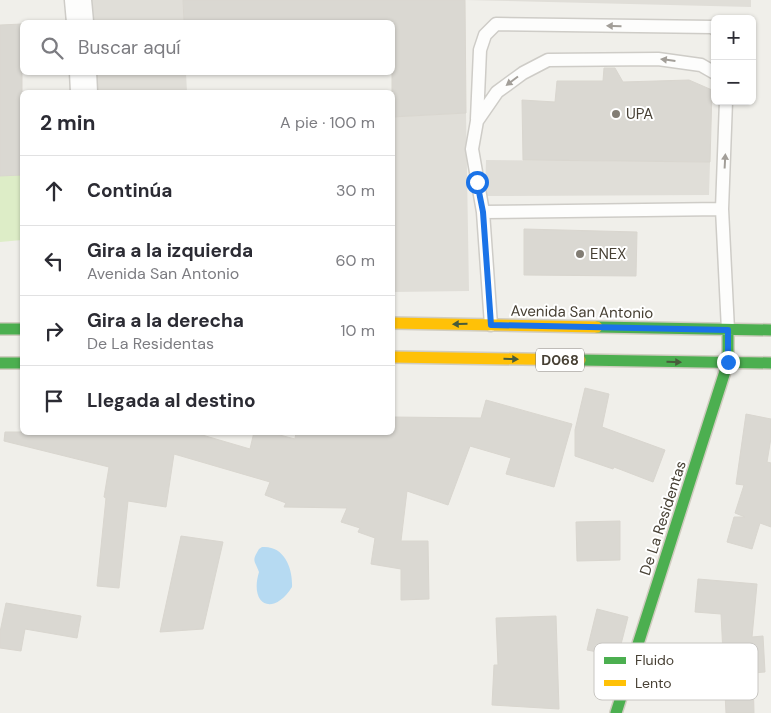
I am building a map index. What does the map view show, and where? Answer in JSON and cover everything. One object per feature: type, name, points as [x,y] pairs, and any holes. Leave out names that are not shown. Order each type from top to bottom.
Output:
[{"type":"main road","name":"Avenida San Antonio","points":[[395,323],[771,330]]},
{"type":"main road","points":[[0,329],[20,328]]},
{"type":"main road","name":"De La Residentas","points":[[638,643],[728,362],[728,330]]},
{"type":"main road","name":"D068","points":[[395,357],[771,363]]},
{"type":"main road","points":[[0,362],[20,362]]},
{"type":"main road","name":"De La Residentas","points":[[616,713],[620,700]]},
{"type":"street","points":[[78,0],[80,20]]},
{"type":"street","points":[[83,75],[84,90]]},
{"type":"lane","points":[[491,325],[483,212],[472,149],[477,120],[480,50],[485,35],[496,24],[711,27]]},
{"type":"lane","points":[[477,120],[497,92],[523,73],[548,60],[658,59],[701,64],[711,70]]},
{"type":"lane","points":[[727,105],[722,209],[728,330]]},
{"type":"lane","points":[[483,212],[722,209]]},
{"type":"green space","points":[[20,172],[20,240],[0,242],[0,175]]},
{"type":"shaded area","points":[[89,0],[183,0],[184,20],[91,20]]},
{"type":"shaded area","points":[[465,0],[751,0],[751,7]]},
{"type":"shaded area","points":[[95,75],[186,75],[187,90],[97,90]]},
{"type":"shaded area","points":[[466,113],[469,291],[395,292],[395,117]]},
{"type":"shaded area","points":[[486,160],[710,162],[709,195],[485,196]]},
{"type":"water","points":[[262,547],[270,547],[281,554],[286,559],[291,572],[292,587],[285,596],[271,604],[265,603],[260,599],[257,592],[259,572],[254,559]]},
{"type":"building","points":[[183,0],[465,0],[466,113],[395,117],[395,90],[392,90],[392,75],[395,75],[395,20],[184,20]]},
{"type":"building","points":[[20,24],[20,75],[22,75],[22,90],[20,90],[20,175],[0,176],[0,25]]},
{"type":"building","name":"UPA","points":[[604,68],[615,68],[623,82],[689,80],[711,90],[710,162],[523,160],[522,100],[555,102],[557,81],[603,81]]},
{"type":"building","name":"ENEX","points":[[524,229],[637,232],[636,276],[524,275]]},
{"type":"building","points":[[585,388],[609,394],[602,427],[665,450],[653,482],[614,467],[613,469],[575,456],[575,430]]},
{"type":"building","points":[[486,400],[572,424],[554,487],[506,474],[511,458],[470,446],[448,505],[407,491],[401,541],[428,541],[429,599],[401,600],[401,569],[371,564],[375,538],[358,532],[360,528],[341,522],[347,508],[284,507],[286,503],[265,495],[270,482],[174,454],[166,507],[128,501],[119,588],[97,586],[106,498],[104,497],[109,467],[4,441],[5,432],[20,432],[20,435],[202,435],[250,449],[253,435],[280,435],[295,439],[296,435],[395,435],[395,417],[481,418]]},
{"type":"building","points":[[746,414],[771,419],[771,438],[767,462],[771,463],[771,527],[760,523],[752,549],[727,542],[734,517],[745,517],[735,513],[744,485],[736,484]]},
{"type":"building","points":[[620,521],[620,560],[577,561],[576,522]]},
{"type":"building","points":[[181,536],[223,542],[203,629],[160,632]]},
{"type":"building","points":[[698,579],[757,584],[752,637],[763,636],[765,672],[758,673],[758,643],[722,643],[721,614],[695,612]]},
{"type":"building","points":[[6,603],[81,616],[77,638],[25,629],[21,651],[0,648],[0,632]]},
{"type":"building","points":[[597,609],[628,617],[621,643],[594,643],[594,651],[587,650]]},
{"type":"building","points":[[556,616],[559,709],[492,705],[494,665],[498,665],[496,618]]},
{"type":"building","points":[[725,700],[754,700],[754,713],[726,713]]},
{"type":"traffic: fast","points":[[597,327],[771,330]]},
{"type":"traffic: fast","points":[[0,329],[20,329]]},
{"type":"traffic: fast","points":[[638,643],[728,362],[728,330]]},
{"type":"traffic: fast","points":[[580,360],[771,363]]},
{"type":"traffic: fast","points":[[0,363],[20,363]]},
{"type":"traffic: fast","points":[[616,713],[620,700]]},
{"type":"traffic: slow","points":[[395,323],[597,327]]},
{"type":"traffic: slow","points":[[395,357],[580,360]]},
{"type":"place","name":"UPA","points":[[616,114]]},
{"type":"place","name":"ENEX","points":[[580,254]]},
{"type":"route","points":[[477,182],[483,212],[491,325],[728,330],[728,362]]}]
